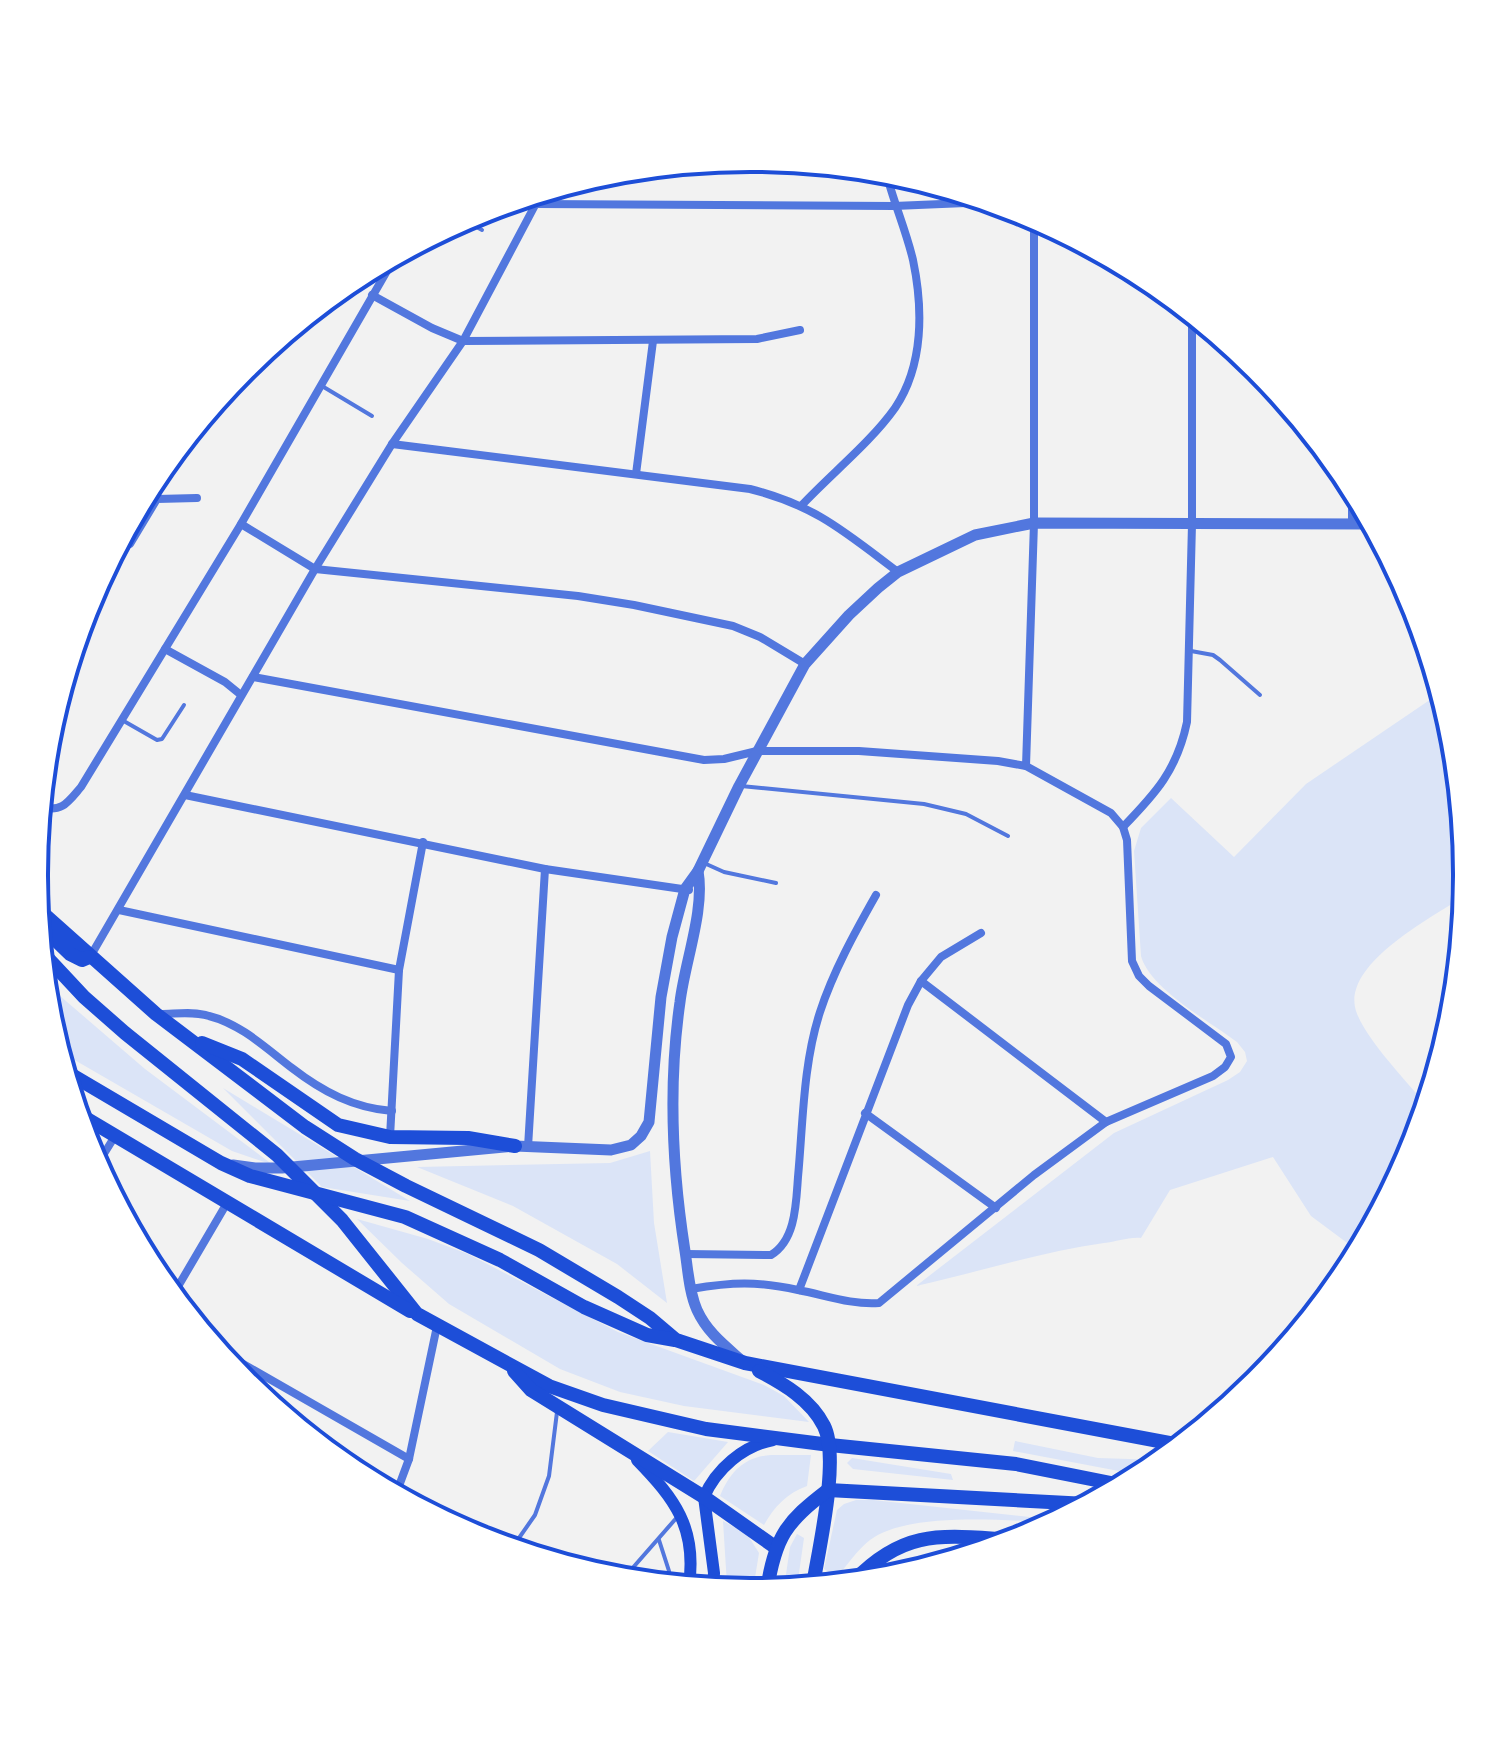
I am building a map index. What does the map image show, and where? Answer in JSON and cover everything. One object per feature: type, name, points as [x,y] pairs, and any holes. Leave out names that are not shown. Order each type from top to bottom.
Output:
[{"type":"main road","points":[[50,920],[156,1014],[265,1100],[329,1143],[406,1186],[539,1250],[650,1318],[676,1340]]},
{"type":"main road","points":[[51,936],[70,954],[82,960],[90,957]]},
{"type":"main road","points":[[54,965],[84,997],[135,1042],[277,1155],[342,1220],[417,1314]]},
{"type":"main road","points":[[185,1036],[242,1059],[338,1125],[390,1137],[468,1138],[522,1147]]},
{"type":"main road","points":[[78,1079],[221,1163],[405,1217],[500,1260],[584,1307],[647,1335],[676,1340],[745,1363],[1164,1442]]},
{"type":"main road","points":[[93,1123],[437,1326],[562,1392],[706,1429],[1016,1464],[1104,1482]]},
{"type":"main road","points":[[506,1362],[531,1390],[704,1497],[775,1547]]},
{"type":"main road","points":[[745,1363],[799,1395],[824,1426],[830,1445],[828,1490],[815,1574]]},
{"type":"main road","points":[[714,1576],[704,1497],[714,1479],[735,1458],[751,1447],[781,1439]]},
{"type":"main road","points":[[629,1452],[666,1489],[680,1513],[689,1533],[689,1574]]},
{"type":"main road","points":[[769,1577],[775,1547],[788,1525],[828,1490],[1065,1503]]},
{"type":"main road","points":[[872,1566],[894,1549],[931,1536],[980,1538]]},
{"type":"street","points":[[802,505],[895,408],[916,358],[919,298],[912,257],[889,186]]},
{"type":"street","points":[[544,204],[894,206],[955,203]]},
{"type":"street","points":[[90,957],[315,569],[392,444],[463,341],[533,207]]},
{"type":"street","points":[[1026,766],[1034,523],[1034,233]]},
{"type":"street","points":[[52,810],[65,806],[81,787],[241,524],[383,277]]},
{"type":"street","points":[[372,295],[463,341],[757,339],[800,330]]},
{"type":"street","points":[[1123,827],[1158,792],[1182,746],[1187,722],[1192,524],[1192,329]]},
{"type":"street","points":[[636,474],[653,341]]},
{"type":"street","points":[[392,444],[750,489],[802,505],[822,516],[898,572]]},
{"type":"street","points":[[157,499],[197,498]]},
{"type":"street","points":[[1352,513],[1352,524]]},
{"type":"street","points":[[252,1172],[452,1151],[522,1147],[611,1150],[631,1145],[641,1136],[649,1122],[661,997],[685,889],[700,866],[757,751],[805,664],[849,615],[898,572],[975,535],[1034,523],[1359,524]]},
{"type":"street","points":[[241,524],[315,569],[578,596],[634,605],[733,626],[760,637],[805,664]]},
{"type":"street","points":[[165,649],[225,682],[241,695]]},
{"type":"street","points":[[253,677],[704,760],[757,751],[859,751],[998,761],[1026,766],[1086,797],[1111,813],[1123,827],[1127,840],[1130,949],[1139,976],[1226,1044],[1231,1057],[1225,1067],[1213,1076],[1106,1122],[1034,1175],[879,1303],[858,1303],[799,1290],[732,1282],[691,1289]]},
{"type":"street","points":[[185,795],[545,869],[702,892]]},
{"type":"street","points":[[390,1137],[399,970],[423,842]]},
{"type":"street","points":[[700,866],[702,892],[679,1004],[671,1129],[677,1201],[691,1289],[705,1325],[745,1363]]},
{"type":"street","points":[[522,1147],[545,869]]},
{"type":"street","points":[[686,1254],[771,1255],[782,1249],[795,1208],[808,1077],[820,1012],[876,895]]},
{"type":"street","points":[[119,910],[399,970]]},
{"type":"street","points":[[799,1290],[908,1005],[921,981],[941,957],[981,933]]},
{"type":"street","points":[[921,981],[1106,1122]]},
{"type":"street","points":[[156,1014],[196,1013],[224,1021],[256,1039],[334,1096],[365,1109],[392,1111]]},
{"type":"street","points":[[865,1113],[996,1208]]},
{"type":"street","points":[[105,1152],[115,1136]]},
{"type":"street","points":[[179,1284],[227,1203]]},
{"type":"street","points":[[400,1483],[409,1459],[437,1326]]},
{"type":"street","points":[[250,1368],[409,1459]]},
{"type":"lane","points":[[478,228],[482,230]]},
{"type":"lane","points":[[321,385],[372,416]]},
{"type":"lane","points":[[1189,651],[1205,653],[1220,660],[1260,695]]},
{"type":"lane","points":[[122,720],[157,740],[162,739],[184,705]]},
{"type":"lane","points":[[739,786],[924,804],[966,814],[1008,836]]},
{"type":"lane","points":[[700,866],[776,883]]},
{"type":"lane","points":[[519,1538],[535,1515],[549,1476],[557,1407],[562,1392]]},
{"type":"lane","points":[[634,1567],[680,1513]]},
{"type":"lane","points":[[659,1539],[669,1572]]},
{"type":"shaded area","points":[[1431,699],[1447,783],[1453,875],[1452,904],[1393,943],[1362,976],[1355,993],[1356,1011],[1368,1034],[1418,1095],[1381,1186],[1348,1244],[1311,1216],[1273,1157],[1170,1190],[1141,1238],[1057,1252],[916,1286],[1114,1133],[1240,1072],[1247,1061],[1245,1052],[1237,1042],[1168,992],[1147,968],[1141,956],[1134,851],[1141,828],[1171,798],[1234,857],[1306,784]]},
{"type":"shaded area","points":[[58,994],[145,1069],[273,1165],[232,1151],[73,1059]]},
{"type":"shaded area","points":[[223,1088],[410,1201],[322,1187]]},
{"type":"shaded area","points":[[650,1151],[654,1223],[667,1303],[617,1264],[513,1206],[417,1167],[610,1163]]},
{"type":"shaded area","points":[[357,1219],[468,1254],[618,1332],[764,1385],[784,1396],[809,1422],[684,1406],[620,1392],[560,1369],[449,1304]]},
{"type":"shaded area","points":[[668,1432],[728,1442],[694,1481],[648,1451]]},
{"type":"shaded area","points":[[1015,1441],[1098,1458],[1140,1459],[1121,1471],[1013,1451]]},
{"type":"shaded area","points":[[811,1455],[807,1486],[782,1501],[764,1525],[720,1496],[739,1467],[761,1456]]},
{"type":"shaded area","points":[[852,1458],[951,1474],[953,1480],[853,1469],[847,1463]]},
{"type":"shaded area","points":[[873,1500],[1033,1517],[1025,1521],[958,1520],[908,1525],[870,1540],[842,1571],[829,1572],[824,1569],[837,1510],[844,1504]]},
{"type":"shaded area","points":[[723,1521],[747,1534],[759,1553],[755,1578],[726,1577]]},
{"type":"shaded area","points":[[797,1534],[804,1538],[799,1576],[786,1576],[790,1547]]}]
